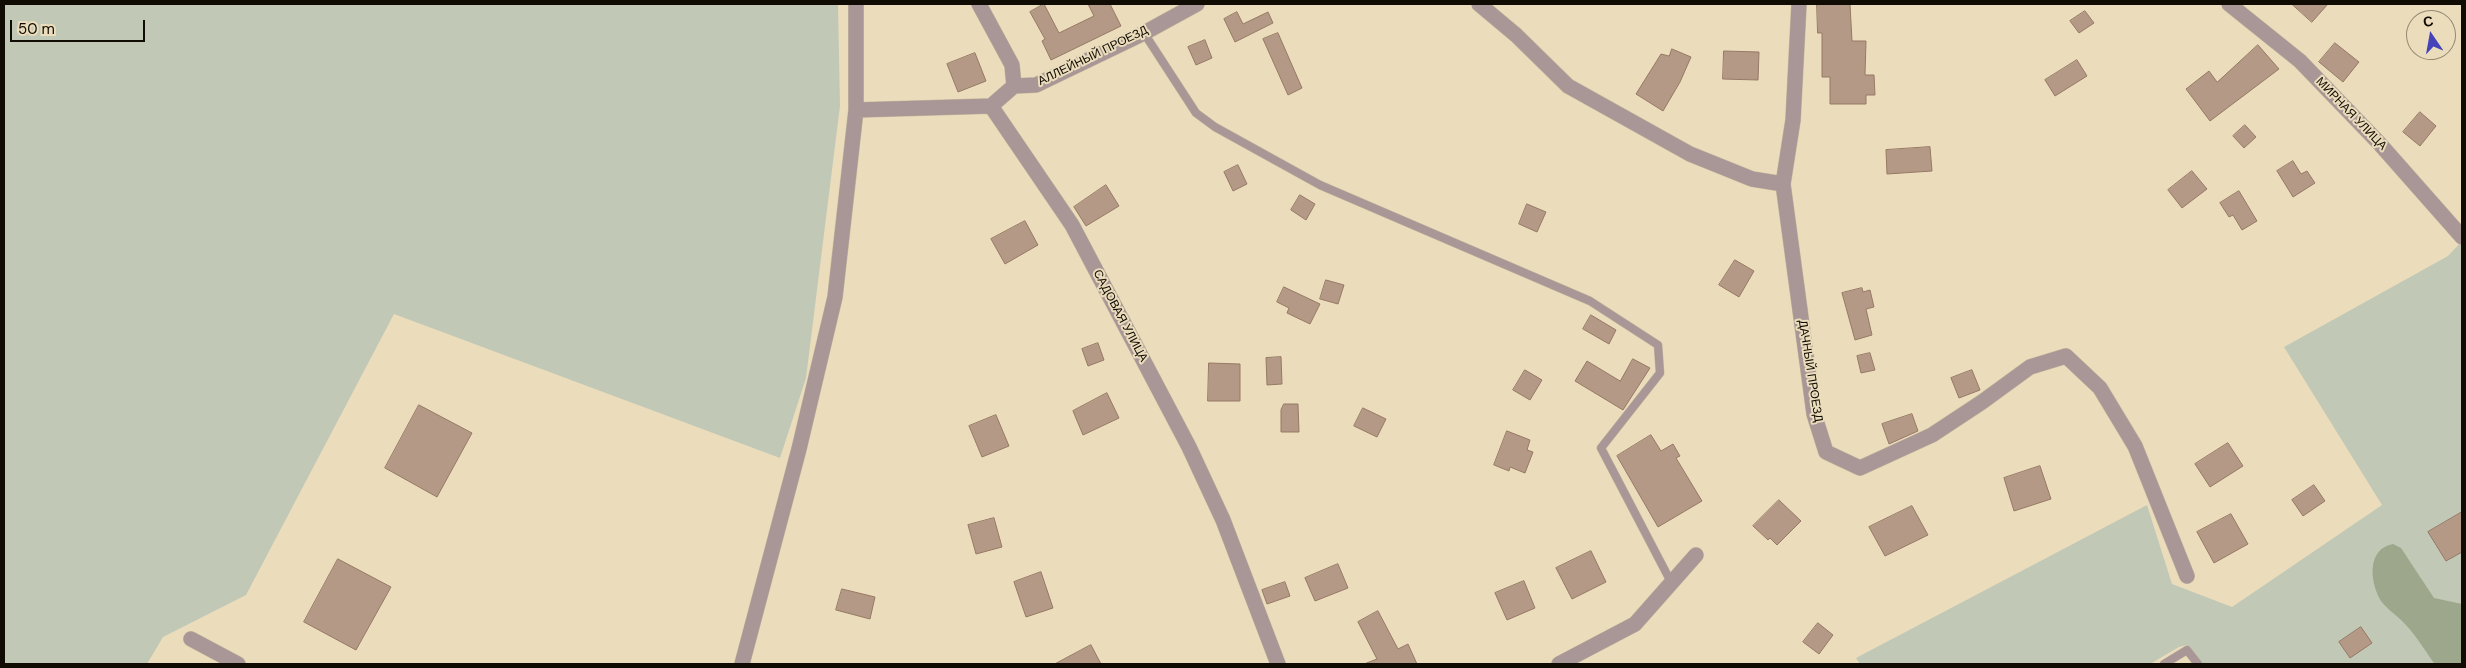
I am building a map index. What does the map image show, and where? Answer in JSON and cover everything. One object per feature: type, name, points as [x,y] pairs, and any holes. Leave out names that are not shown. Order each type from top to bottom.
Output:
[{"type":"street","points":[[742,664],[800,449],[836,297],[856,110],[856,4]]},
{"type":"street","points":[[856,110],[991,106],[1014,86],[1012,65],[979,4]]},
{"type":"street","name":"АЛЛЕЙНЫЙ ПРОЕЗД","points":[[1014,86],[1036,85],[1197,4]]},
{"type":"street","points":[[1479,4],[1516,35],[1568,86],[1690,154],[1752,179],[1783,184]]},
{"type":"street","name":"ДАЧНЫЙ ПРОЕЗД","points":[[1799,4],[1792,120],[1783,184],[1814,414],[1826,452],[1860,468],[1932,435],[2030,367],[2066,356],[2100,388],[2135,446],[2187,576]]},
{"type":"street","name":"МИРНАЯ УЛИЦА","points":[[2229,4],[2300,61],[2380,143],[2462,237]]},
{"type":"street","name":"САДОВАЯ УЛИЦА","points":[[991,106],[1072,225],[1189,447],[1223,520],[1278,664]]},
{"type":"street","points":[[1559,664],[1635,624],[1696,555]]},
{"type":"street","points":[[191,639],[238,664]]},
{"type":"lane","points":[[1144,32],[1196,113],[1215,126],[1320,185],[1590,301],[1658,345],[1660,373],[1601,448],[1671,582]]},
{"type":"lane","points":[[2164,664],[2187,650],[2198,664]]},
{"type":"green space","points":[[4,4],[838,4],[840,106],[806,378],[780,458],[394,314],[246,595],[163,637],[147,664],[4,664]]},
{"type":"green space","points":[[2462,241],[2462,664],[2188,664],[2198,658],[2187,645],[2179,647],[2150,664],[1860,664],[1856,658],[2147,505],[2172,584],[2232,607],[2382,505],[2284,347],[2448,256]]},
{"type":"green space","points":[[2393,544],[2401,548],[2434,598],[2462,604],[2462,664],[2434,663],[2410,630],[2381,601],[2374,585],[2374,559],[2384,547]]},
{"type":"building","points":[[1044,4],[1059,33],[1094,16],[1088,4],[1110,4],[1121,26],[1051,60],[1042,41],[1045,39],[1030,12]]},
{"type":"building","points":[[1817,4],[1850,4],[1852,41],[1866,41],[1865,75],[1874,75],[1875,95],[1866,95],[1866,104],[1830,104],[1830,77],[1822,77],[1822,33],[1818,33]]},
{"type":"building","points":[[2292,4],[2328,4],[2312,22]]},
{"type":"building","points":[[2085,11],[2094,23],[2079,33],[2070,21]]},
{"type":"building","points":[[1237,12],[1243,24],[1268,12],[1273,23],[1235,42],[1224,19]]},
{"type":"building","points":[[1278,33],[1302,88],[1288,95],[1263,39]]},
{"type":"building","points":[[1205,40],[1212,58],[1196,65],[1188,47]]},
{"type":"building","points":[[2335,43],[2359,62],[2343,82],[2319,62]]},
{"type":"building","points":[[2258,45],[2279,69],[2210,121],[2186,89],[2209,71],[2217,82]]},
{"type":"building","points":[[1672,49],[1691,57],[1680,82],[1663,111],[1636,94],[1661,54],[1669,56]]},
{"type":"building","points":[[1724,51],[1759,52],[1758,80],[1723,79]]},
{"type":"building","points":[[975,53],[986,81],[958,92],[947,64]]},
{"type":"building","points":[[2077,60],[2087,76],[2055,96],[2045,80]]},
{"type":"building","points":[[2420,112],[2436,126],[2420,146],[2403,132]]},
{"type":"building","points":[[2245,125],[2256,137],[2244,148],[2233,136]]},
{"type":"building","points":[[1930,147],[1932,171],[1887,174],[1886,150]]},
{"type":"building","points":[[2293,161],[2301,174],[2307,171],[2315,183],[2293,197],[2277,171]]},
{"type":"building","points":[[1238,165],[1247,184],[1233,191],[1224,172]]},
{"type":"building","points":[[2192,171],[2207,189],[2182,208],[2168,190]]},
{"type":"building","points":[[1106,185],[1119,206],[1086,226],[1074,207]]},
{"type":"building","points":[[2239,191],[2257,221],[2242,230],[2233,215],[2229,217],[2220,203]]},
{"type":"building","points":[[1300,195],[1315,204],[1306,220],[1291,210]]},
{"type":"building","points":[[1527,204],[1546,212],[1537,232],[1519,224]]},
{"type":"building","points":[[1025,221],[1038,245],[1005,264],[991,239]]},
{"type":"building","points":[[1735,260],[1754,271],[1739,297],[1719,285]]},
{"type":"building","points":[[1326,280],[1344,285],[1338,304],[1320,299]]},
{"type":"building","points":[[1284,287],[1320,304],[1310,324],[1287,313],[1289,308],[1277,302]]},
{"type":"building","points":[[1862,288],[1863,292],[1870,290],[1874,307],[1866,309],[1872,335],[1855,340],[1842,293]]},
{"type":"building","points":[[1591,315],[1616,330],[1609,344],[1583,329]]},
{"type":"building","points":[[1098,343],[1104,360],[1088,366],[1082,349]]},
{"type":"building","points":[[1870,353],[1875,370],[1861,373],[1857,356]]},
{"type":"building","points":[[1281,357],[1282,384],[1267,385],[1266,358]]},
{"type":"building","points":[[1633,359],[1650,368],[1623,410],[1575,381],[1587,361],[1620,381]]},
{"type":"building","points":[[1209,363],[1240,364],[1240,401],[1208,401]]},
{"type":"building","points":[[1525,370],[1542,380],[1530,400],[1513,390]]},
{"type":"building","points":[[1972,370],[1980,390],[1959,398],[1951,378]]},
{"type":"building","points":[[1107,393],[1119,418],[1083,435],[1073,411]]},
{"type":"building","points":[[1284,404],[1298,404],[1299,432],[1281,432],[1281,410]]},
{"type":"building","points":[[419,405],[472,433],[437,497],[385,468]]},
{"type":"building","points":[[1363,408],[1386,419],[1377,437],[1354,426]]},
{"type":"building","points":[[1912,414],[1918,431],[1889,444],[1882,424]]},
{"type":"building","points":[[996,415],[1009,446],[982,457],[969,426]]},
{"type":"building","points":[[1507,431],[1530,440],[1527,450],[1533,452],[1525,473],[1510,467],[1509,471],[1494,465]]},
{"type":"building","points":[[1651,435],[1661,451],[1673,444],[1680,456],[1676,458],[1702,501],[1658,527],[1617,456]]},
{"type":"building","points":[[2228,443],[2243,466],[2210,487],[2195,464]]},
{"type":"building","points":[[2040,466],[2051,499],[2014,511],[2004,478]]},
{"type":"building","points":[[2314,485],[2325,501],[2303,516],[2292,500]]},
{"type":"building","points":[[1779,500],[1801,521],[1777,545],[1770,538],[1768,540],[1753,526]]},
{"type":"building","points":[[1912,506],[1928,535],[1885,556],[1869,527]]},
{"type":"building","points":[[2462,512],[2462,552],[2446,561],[2428,532]]},
{"type":"building","points":[[2231,514],[2248,544],[2214,563],[2197,532]]},
{"type":"building","points":[[994,518],[1002,547],[976,554],[968,525]]},
{"type":"building","points":[[1591,551],[1606,582],[1572,599],[1556,568]]},
{"type":"building","points":[[338,559],[391,587],[356,650],[304,622]]},
{"type":"building","points":[[1338,564],[1348,588],[1315,601],[1305,578]]},
{"type":"building","points":[[1041,572],[1053,608],[1026,617],[1014,582]]},
{"type":"building","points":[[1524,581],[1535,608],[1507,620],[1495,593]]},
{"type":"building","points":[[1285,582],[1290,596],[1267,604],[1262,590]]},
{"type":"building","points":[[842,589],[875,597],[870,619],[836,610]]},
{"type":"building","points":[[1378,611],[1398,649],[1408,644],[1417,664],[1364,664],[1377,659],[1358,622]]},
{"type":"building","points":[[1818,623],[1833,635],[1819,654],[1803,642]]},
{"type":"building","points":[[2361,627],[2372,643],[2350,658],[2339,642]]},
{"type":"building","points":[[1091,645],[1101,664],[1055,664]]}]
